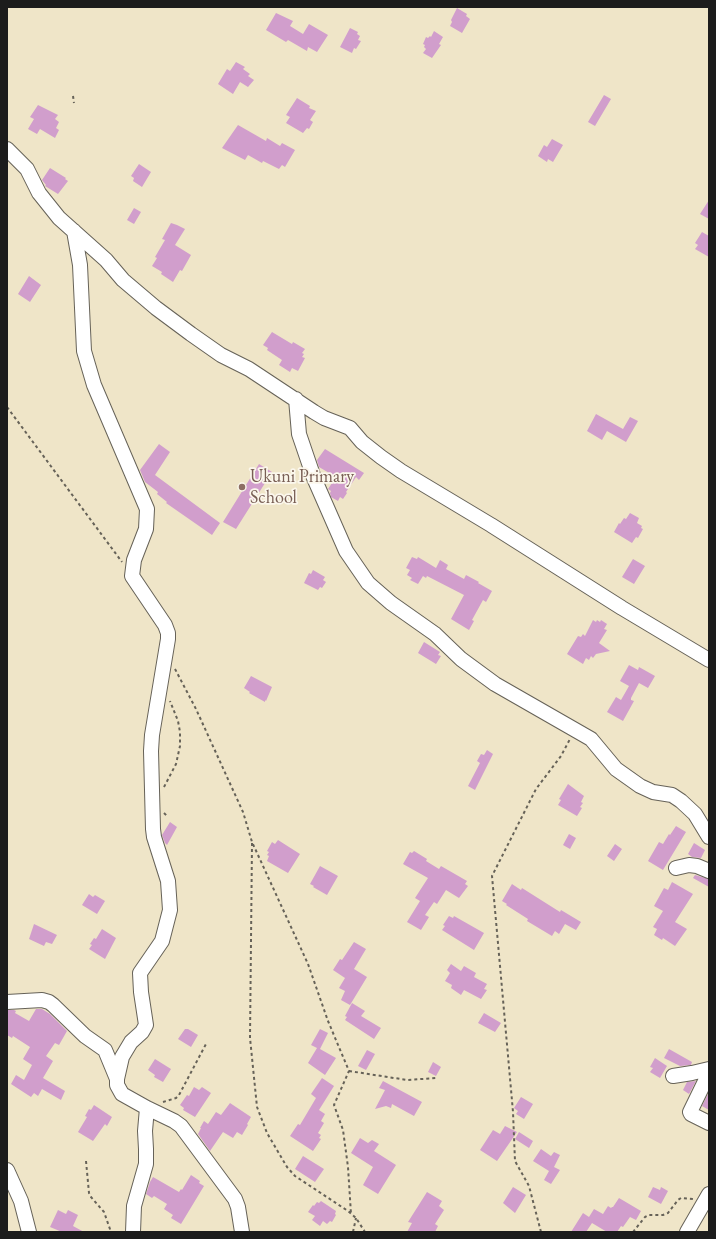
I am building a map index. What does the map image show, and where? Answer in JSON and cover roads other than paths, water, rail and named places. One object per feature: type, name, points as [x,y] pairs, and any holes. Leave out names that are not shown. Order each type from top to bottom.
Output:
[{"type":"street","points":[[7,149],[27,169],[39,193],[59,218],[106,260],[123,280],[156,308],[221,355],[249,369],[324,418],[350,428],[362,442],[401,470],[622,608],[709,660]]},
{"type":"street","points":[[74,231],[80,265],[84,351],[110,424],[147,509],[146,528],[134,560],[132,576],[165,624],[168,633],[152,735],[151,751],[153,829],[155,841],[168,881],[170,910],[162,941],[140,973],[146,1026],[131,1042],[122,1057],[117,1084],[122,1094],[181,1126],[235,1199],[238,1207],[242,1232]]},
{"type":"street","points":[[296,399],[299,434],[314,478],[346,551],[368,583],[391,603],[435,634],[461,660],[495,684],[591,739],[616,768],[640,786],[653,792],[672,795],[681,801],[695,814],[709,837]]},
{"type":"street","points":[[676,868],[689,865],[697,866],[709,871]]},
{"type":"street","points":[[7,1002],[42,1000],[49,1002],[85,1036],[105,1050],[117,1079]]},
{"type":"street","points":[[673,1076],[709,1069]]},
{"type":"street","points":[[709,1073],[690,1112],[691,1114],[709,1123]]},
{"type":"street","points":[[132,1232],[134,1206],[146,1164],[146,1108]]},
{"type":"street","points":[[7,1170],[18,1196],[29,1232]]},
{"type":"street","points":[[687,1232],[707,1197]]},
{"type":"place","name":"Ukuni Primary School","points":[[242,487]]}]
